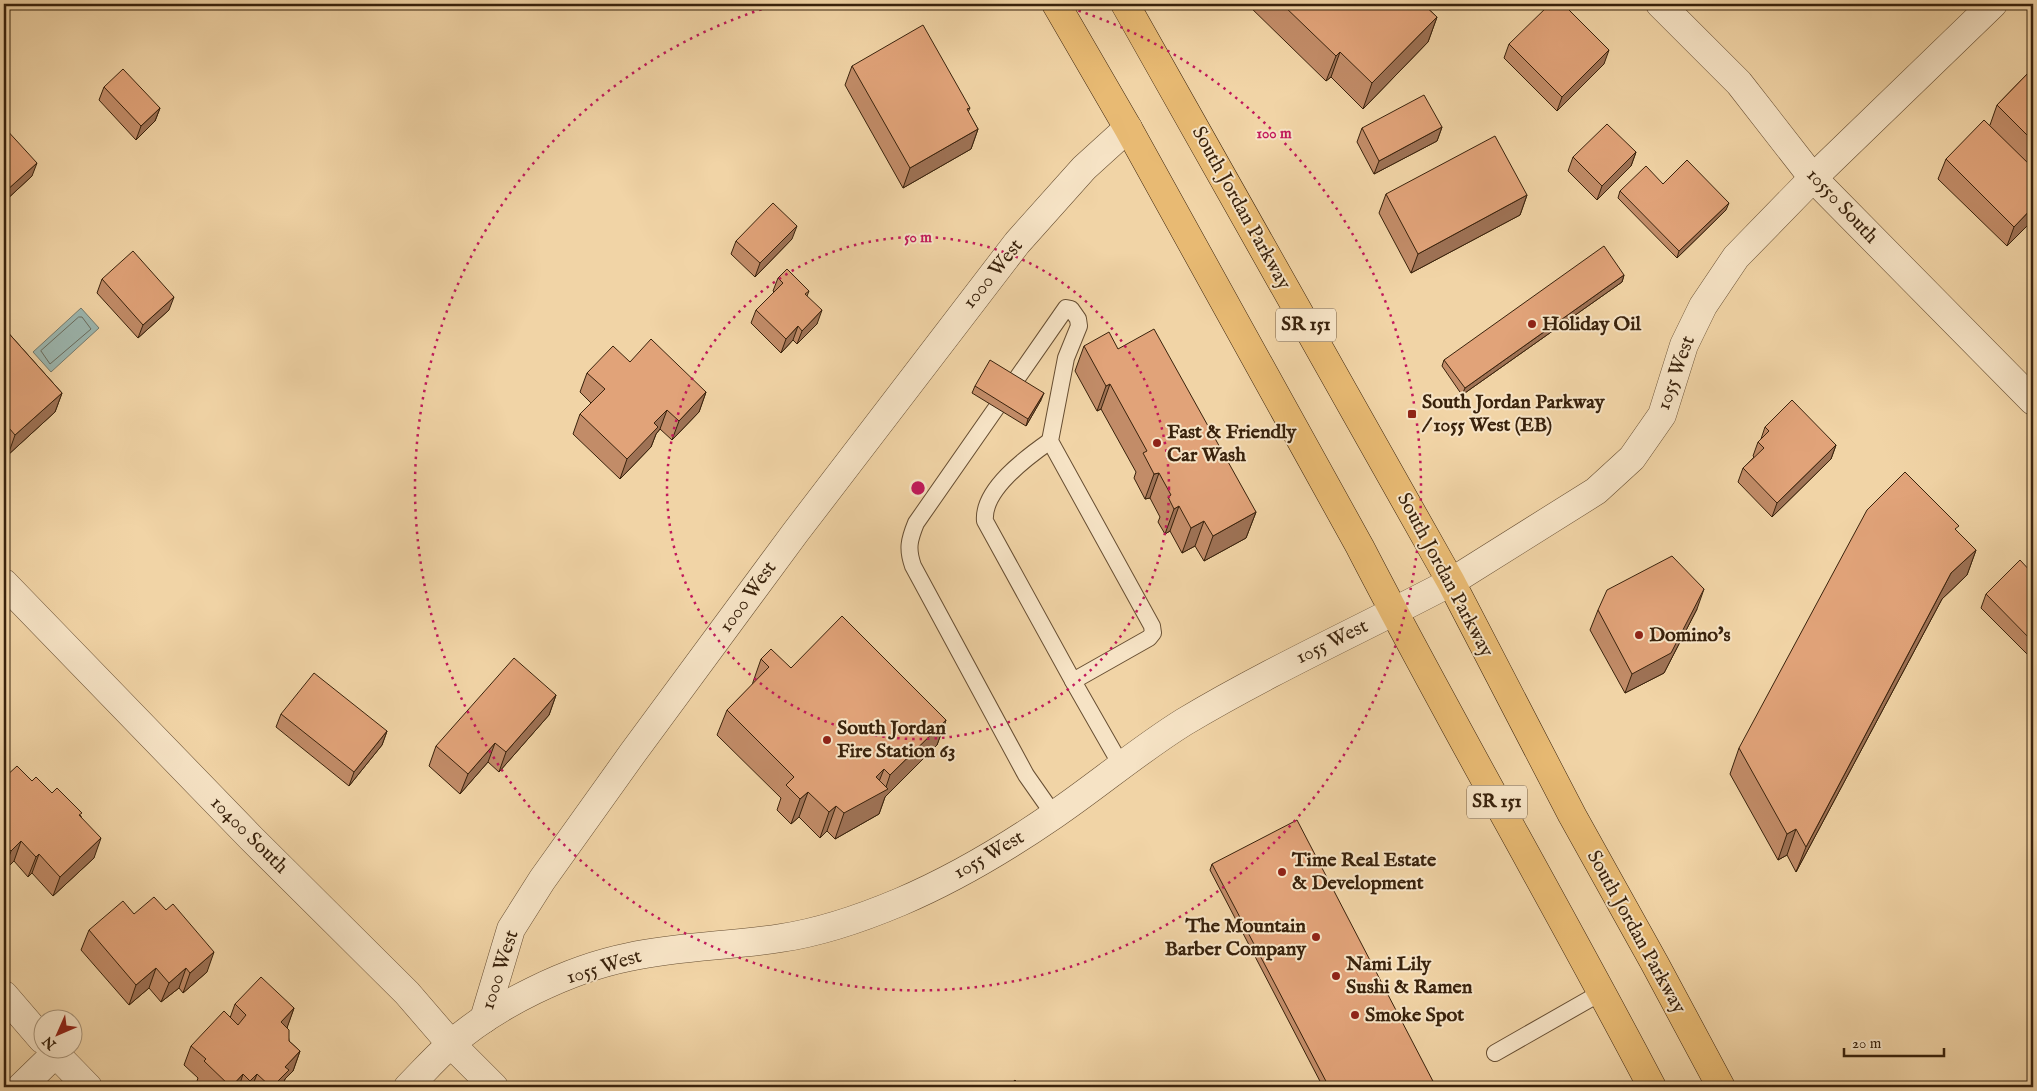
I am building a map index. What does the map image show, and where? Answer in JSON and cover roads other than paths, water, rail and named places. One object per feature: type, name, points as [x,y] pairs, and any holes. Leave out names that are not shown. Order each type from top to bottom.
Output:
[{"type":"main road","name":"SR 151","points":[[1056,4],[1356,538],[1392,612],[1602,992],[1652,1087]]},
{"type":"main road","name":"South Jordan Parkway","points":[[1125,4],[1451,582],[1572,815],[1721,1087]]},
{"type":"street","name":"10550 South","points":[[1660,4],[1740,83],[1813,178],[2033,400]]},
{"type":"street","name":"1055 West","points":[[484,1019],[530,993],[579,972],[627,957],[678,949],[783,938],[843,924],[901,901],[961,872],[1054,814],[1121,765],[1182,724],[1320,647],[1451,582],[1596,491],[1632,458],[1662,415],[1684,345],[1703,306],[1727,268],[1813,178],[1993,4]]},
{"type":"street","name":"1000 West","points":[[408,1087],[451,1044],[484,1019],[511,929],[542,880],[632,754],[801,525],[1017,243],[1123,121]]},
{"type":"street","name":"10400 South","points":[[4,584],[251,838],[407,993],[451,1044],[494,1087]]},
{"type":"street","points":[[4,995],[32,1027]]},
{"type":"street","points":[[21,1087],[41,1058]]},
{"type":"street","points":[[60,1058],[88,1087]]},
{"type":"lane","points":[[1054,814],[1026,775],[913,566],[908,550],[909,540],[916,523],[928,504],[1066,308],[1076,313],[1079,326],[1066,358],[1050,441],[1152,626],[1153,633],[1149,638],[1073,681]]},
{"type":"lane","points":[[1050,441],[1014,468],[987,504],[984,513],[985,521],[1121,765]]},
{"type":"lane","points":[[1495,1053],[1602,992]]},
{"type":"water","points":[[81,308],[99,328],[51,372],[33,352]]},
{"type":"place","name":"Holiday Oil","points":[[1532,324]]},
{"type":"place","name":"South Jordan Parkway / 1055 West (EB)","points":[[1412,414]]},
{"type":"place","name":"Fast & Friendly Car Wash","points":[[1157,443]]},
{"type":"place","name":"Domino's","points":[[1639,635]]},
{"type":"place","name":"South Jordan Fire Station 63","points":[[827,740]]},
{"type":"place","name":"Time Real Estate & Development","points":[[1282,872]]},
{"type":"place","name":"The Mountain Barber Company","points":[[1316,937]]},
{"type":"place","name":"Nami Lily Sushi & Ramen","points":[[1336,976]]},
{"type":"place","name":"Smoke Spot","points":[[1355,1015]]}]
